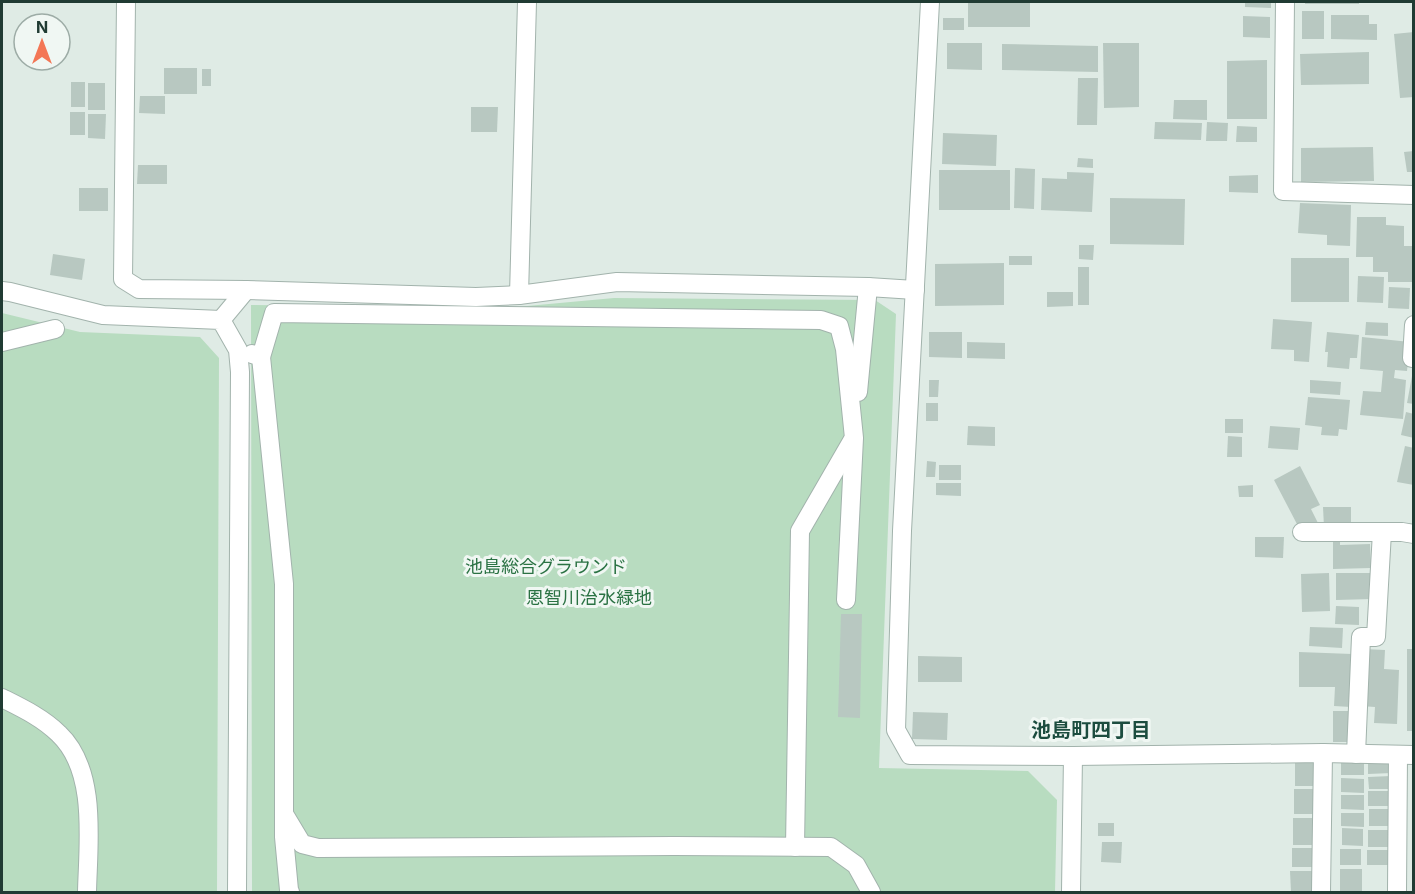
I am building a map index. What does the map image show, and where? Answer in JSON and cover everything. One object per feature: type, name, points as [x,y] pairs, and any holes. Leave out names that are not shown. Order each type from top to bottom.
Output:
[{"type":"street","points":[[126,2],[123,279],[139,289],[476,297],[519,295],[617,282],[915,290]]},
{"type":"street","points":[[519,295],[526,2]]},
{"type":"street","points":[[930,2],[902,531],[896,730],[910,755],[1323,753],[1406,755],[1397,892]]},
{"type":"street","points":[[1285,2],[1283,191],[1413,195]]},
{"type":"street","points":[[846,600],[854,438],[868,287]]},
{"type":"street","points":[[221,320],[246,290]]},
{"type":"street","points":[[2,291],[10,291],[103,315],[221,320]]},
{"type":"street","points":[[290,892],[284,837],[284,584],[261,357],[274,313],[821,320],[839,326],[845,349],[854,438],[800,531],[795,847]]},
{"type":"street","points":[[221,320],[238,350],[240,384],[237,892]]},
{"type":"street","points":[[1413,325],[1413,358]]},
{"type":"street","points":[[2,342],[55,328]]},
{"type":"street","points":[[238,350],[261,357]]},
{"type":"street","points":[[1302,532],[1402,532],[1413,534]]},
{"type":"street","points":[[1356,754],[1361,637],[1376,637],[1382,532]]},
{"type":"street","points":[[2,698],[33,714],[60,735],[74,753],[83,779],[88,808],[87,892]]},
{"type":"street","points":[[1321,892],[1323,753]]},
{"type":"street","points":[[1071,892],[1073,756]]},
{"type":"street","points":[[284,814],[302,844],[318,848],[831,847],[856,865],[871,892]]},
{"type":"green space","name":"恩智川治水緑地","points":[[614,298],[875,300],[896,314],[879,768],[1028,771],[1057,800],[1055,892],[252,892],[251,305],[505,308]]},
{"type":"green space","points":[[2,313],[80,332],[200,337],[219,358],[217,892],[2,892]]},
{"type":"building","points":[[968,2],[1030,2],[1030,27],[968,27]]},
{"type":"building","points":[[1245,2],[1271,2],[1271,8],[1245,7]]},
{"type":"building","points":[[1305,2],[1359,2],[1359,4],[1305,4]]},
{"type":"building","points":[[1302,11],[1324,11],[1324,39],[1302,39]]},
{"type":"building","points":[[1331,15],[1369,15],[1369,24],[1377,24],[1377,40],[1331,39]]},
{"type":"building","points":[[1243,16],[1270,17],[1270,38],[1243,37]]},
{"type":"building","points":[[943,18],[964,18],[964,30],[943,30]]},
{"type":"building","points":[[1414,32],[1414,97],[1400,98],[1394,34]]},
{"type":"building","points":[[947,43],[982,43],[982,70],[947,69]]},
{"type":"building","points":[[1103,43],[1139,43],[1139,107],[1104,108]]},
{"type":"building","points":[[1002,44],[1098,46],[1098,72],[1002,70]]},
{"type":"building","points":[[1369,52],[1369,84],[1301,85],[1300,54]]},
{"type":"building","points":[[1267,60],[1267,119],[1227,119],[1227,61]]},
{"type":"building","points":[[164,68],[197,68],[197,94],[164,94]]},
{"type":"building","points":[[202,69],[211,69],[211,86],[202,86]]},
{"type":"building","points":[[1078,78],[1098,78],[1097,125],[1077,125]]},
{"type":"building","points":[[71,82],[85,82],[85,107],[71,107]]},
{"type":"building","points":[[88,83],[105,83],[105,110],[88,110]]},
{"type":"building","points":[[140,96],[165,96],[165,114],[139,113]]},
{"type":"building","points":[[1174,100],[1207,100],[1207,120],[1173,119]]},
{"type":"building","points":[[471,107],[498,107],[497,132],[471,132]]},
{"type":"building","points":[[70,112],[85,112],[85,135],[70,135]]},
{"type":"building","points":[[88,114],[106,114],[105,139],[88,138]]},
{"type":"building","points":[[1155,122],[1202,123],[1201,140],[1154,139]]},
{"type":"building","points":[[1207,122],[1228,123],[1227,141],[1206,141]]},
{"type":"building","points":[[1237,126],[1257,127],[1257,142],[1236,142]]},
{"type":"building","points":[[943,133],[997,135],[996,166],[942,164]]},
{"type":"building","points":[[1373,147],[1374,181],[1301,182],[1301,148]]},
{"type":"building","points":[[1414,151],[1414,172],[1407,172],[1404,152]]},
{"type":"building","points":[[1078,158],[1093,159],[1093,168],[1077,167]]},
{"type":"building","points":[[138,165],[167,165],[167,184],[137,184]]},
{"type":"building","points":[[1015,168],[1035,169],[1034,209],[1014,208]]},
{"type":"building","points":[[939,170],[1010,170],[1010,210],[939,210]]},
{"type":"building","points":[[1067,172],[1094,173],[1092,212],[1041,210],[1042,178],[1067,179]]},
{"type":"building","points":[[1258,175],[1258,193],[1229,192],[1229,176]]},
{"type":"building","points":[[79,188],[108,188],[108,211],[79,211]]},
{"type":"building","points":[[1110,198],[1185,199],[1184,245],[1110,244]]},
{"type":"building","points":[[1300,203],[1351,205],[1350,246],[1327,245],[1327,235],[1298,233]]},
{"type":"building","points":[[1357,217],[1386,217],[1386,225],[1404,226],[1404,246],[1414,246],[1414,282],[1388,282],[1388,272],[1373,272],[1373,257],[1356,257]]},
{"type":"building","points":[[1079,245],[1094,245],[1093,260],[1079,259]]},
{"type":"building","points":[[53,254],[85,259],[82,280],[50,275]]},
{"type":"building","points":[[1009,256],[1032,256],[1032,265],[1009,265]]},
{"type":"building","points":[[1291,258],[1349,258],[1349,302],[1291,302]]},
{"type":"building","points":[[1004,263],[1004,305],[935,306],[935,264]]},
{"type":"building","points":[[1078,267],[1089,267],[1089,305],[1078,305]]},
{"type":"building","points":[[1358,276],[1384,277],[1383,303],[1357,302]]},
{"type":"building","points":[[1389,287],[1410,288],[1409,309],[1388,308]]},
{"type":"building","points":[[1047,292],[1073,292],[1073,306],[1047,307]]},
{"type":"building","points":[[1273,319],[1312,322],[1309,362],[1294,361],[1294,350],[1271,349]]},
{"type":"building","points":[[1366,322],[1388,323],[1388,336],[1365,335]]},
{"type":"building","points":[[929,332],[962,332],[962,358],[929,357]]},
{"type":"building","points":[[1327,332],[1359,335],[1357,358],[1350,358],[1349,369],[1327,367],[1328,352],[1325,352]]},
{"type":"building","points":[[1362,337],[1410,342],[1407,371],[1395,370],[1394,378],[1406,380],[1403,419],[1360,415],[1363,391],[1381,392],[1383,371],[1360,369]]},
{"type":"building","points":[[967,342],[1005,343],[1005,359],[967,358]]},
{"type":"building","points":[[1412,376],[1414,376],[1414,404],[1407,403]]},
{"type":"building","points":[[929,380],[939,380],[938,397],[929,397]]},
{"type":"building","points":[[1310,380],[1341,382],[1340,395],[1310,393]]},
{"type":"building","points":[[1308,397],[1350,400],[1347,430],[1339,429],[1338,436],[1321,435],[1322,427],[1305,425]]},
{"type":"building","points":[[926,403],[938,403],[938,421],[926,421]]},
{"type":"building","points":[[1406,412],[1414,414],[1414,438],[1401,435]]},
{"type":"building","points":[[1225,419],[1243,419],[1243,433],[1225,433]]},
{"type":"building","points":[[968,426],[995,427],[995,446],[967,445]]},
{"type":"building","points":[[1270,426],[1300,428],[1298,450],[1268,448]]},
{"type":"building","points":[[1228,436],[1242,437],[1242,457],[1227,457]]},
{"type":"building","points":[[1405,446],[1414,448],[1414,485],[1397,482]]},
{"type":"building","points":[[927,461],[936,462],[935,477],[926,477]]},
{"type":"building","points":[[939,465],[961,465],[961,480],[939,480]]},
{"type":"building","points":[[1300,466],[1320,505],[1311,509],[1318,523],[1298,526],[1274,480]]},
{"type":"building","points":[[936,483],[961,483],[961,496],[936,495]]},
{"type":"building","points":[[1253,485],[1253,497],[1239,497],[1238,486]]},
{"type":"building","points":[[1323,507],[1351,507],[1351,527],[1324,527]]},
{"type":"building","points":[[1333,536],[1340,536],[1340,545],[1370,544],[1371,568],[1333,569]]},
{"type":"building","points":[[1255,537],[1284,537],[1283,558],[1255,557]]},
{"type":"building","points":[[1329,573],[1330,611],[1302,612],[1301,574]]},
{"type":"building","points":[[1336,573],[1372,573],[1372,599],[1336,600]]},
{"type":"building","points":[[1336,606],[1359,607],[1359,625],[1335,624]]},
{"type":"building","points":[[841,614],[862,614],[860,718],[838,717]]},
{"type":"building","points":[[1310,627],[1343,628],[1342,648],[1309,646]]},
{"type":"building","points":[[1363,649],[1385,650],[1384,669],[1399,670],[1397,724],[1374,723],[1375,707],[1361,706]]},
{"type":"building","points":[[1407,649],[1414,649],[1414,731],[1407,731]]},
{"type":"building","points":[[1299,652],[1352,654],[1351,707],[1334,706],[1335,687],[1299,687]]},
{"type":"building","points":[[918,656],[962,657],[962,682],[918,682]]},
{"type":"building","points":[[1333,711],[1351,711],[1350,742],[1333,742]]},
{"type":"building","points":[[913,712],[948,713],[947,740],[912,739]]},
{"type":"building","points":[[1295,761],[1316,761],[1316,786],[1295,786]]},
{"type":"building","points":[[1364,761],[1364,775],[1341,775],[1341,762]]},
{"type":"building","points":[[1391,761],[1392,773],[1368,774],[1368,762]]},
{"type":"building","points":[[1391,776],[1391,789],[1369,789],[1368,777]]},
{"type":"building","points":[[1341,778],[1364,779],[1364,793],[1341,792]]},
{"type":"building","points":[[1294,789],[1317,789],[1317,814],[1294,814]]},
{"type":"building","points":[[1368,791],[1390,791],[1390,806],[1368,806]]},
{"type":"building","points":[[1341,795],[1364,795],[1364,810],[1341,809]]},
{"type":"building","points":[[1369,809],[1391,809],[1391,826],[1369,826]]},
{"type":"building","points":[[1341,813],[1364,813],[1364,827],[1341,826]]},
{"type":"building","points":[[1293,818],[1315,818],[1316,845],[1293,845]]},
{"type":"building","points":[[1098,823],[1114,823],[1114,836],[1098,836]]},
{"type":"building","points":[[1342,828],[1363,829],[1363,846],[1342,845]]},
{"type":"building","points":[[1368,830],[1390,830],[1390,847],[1368,847]]},
{"type":"building","points":[[1102,842],[1122,842],[1121,863],[1101,862]]},
{"type":"building","points":[[1292,848],[1315,848],[1315,867],[1292,867]]},
{"type":"building","points":[[1340,849],[1361,849],[1361,865],[1340,865]]},
{"type":"building","points":[[1367,850],[1391,850],[1391,865],[1367,865]]},
{"type":"building","points":[[1340,869],[1362,869],[1362,892],[1340,892]]},
{"type":"building","points":[[1290,871],[1315,871],[1315,892],[1291,892]]},
{"type":"district","name":"池島町四丁目","points":[[1091,730]]},
{"type":"park label","name":"池島総合グラウンド","points":[[546,566]]}]
